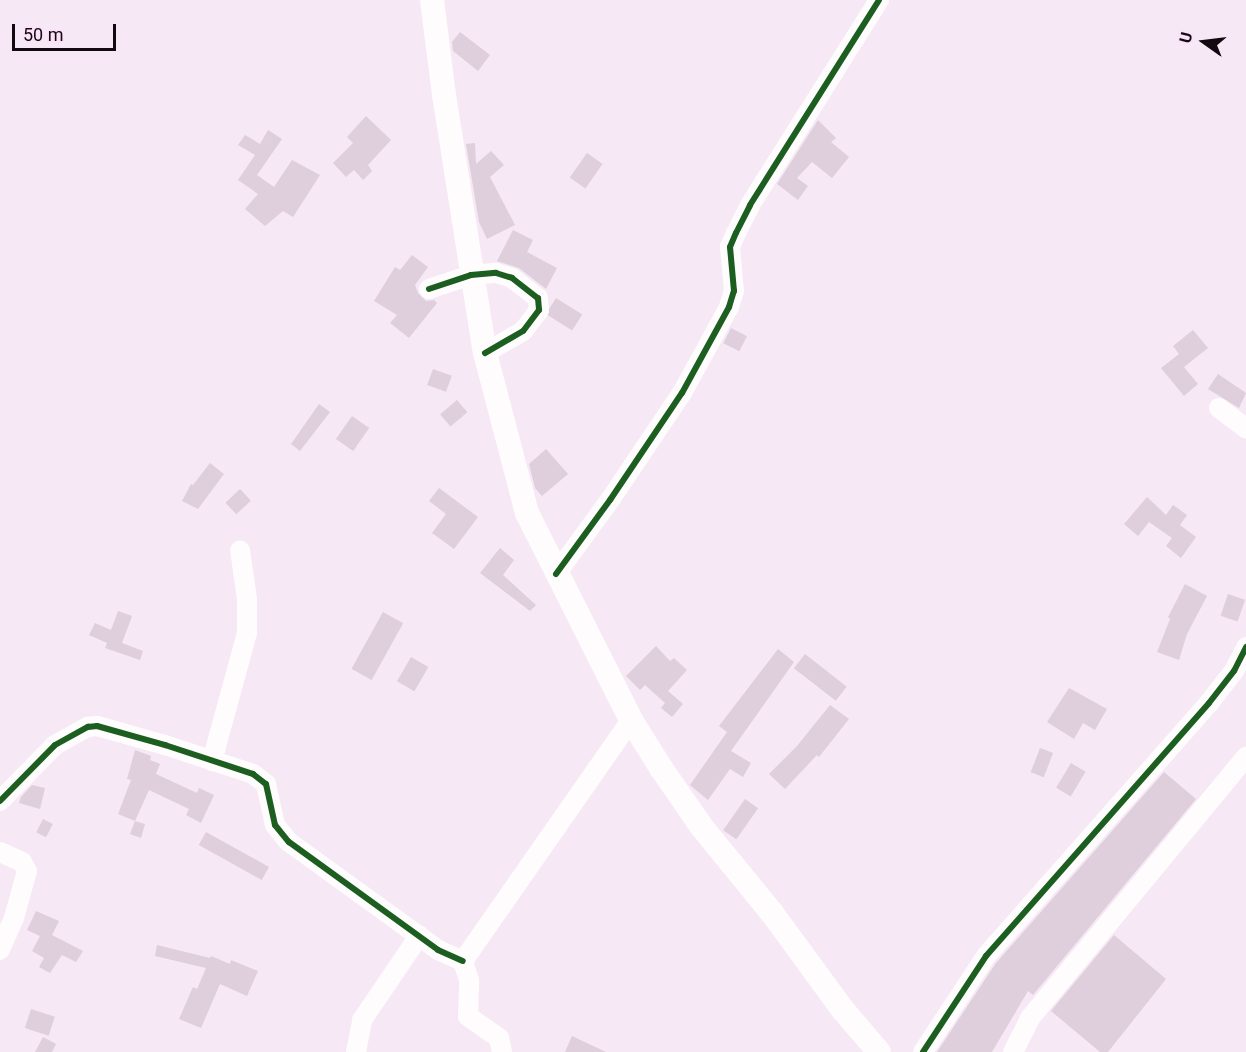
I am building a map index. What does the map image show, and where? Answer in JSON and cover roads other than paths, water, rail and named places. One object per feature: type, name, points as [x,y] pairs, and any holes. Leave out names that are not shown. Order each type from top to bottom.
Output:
[{"type":"main road","points":[[430,2],[485,353],[527,513],[631,720],[700,826],[772,913],[843,1010],[879,1052]]},
{"type":"street","points":[[556,574],[610,500],[682,393],[729,308],[734,291],[730,247],[736,233],[755,197],[879,0]]},
{"type":"street","points":[[429,289],[471,275],[496,273],[512,278],[538,297],[540,304],[533,320],[523,331],[485,353]]},
{"type":"street","points":[[1220,408],[1246,428]]},
{"type":"street","points":[[212,761],[247,633],[247,599],[240,550]]},
{"type":"street","points":[[923,1052],[986,956],[1209,703],[1234,671],[1246,646]]},
{"type":"street","points":[[502,1052],[499,1038],[468,1016],[470,987],[463,961],[631,720]]},
{"type":"street","points":[[0,801],[55,745],[88,727],[97,726],[260,777],[266,784],[275,825],[289,842],[438,950],[463,961]]},
{"type":"street","points":[[1013,1052],[1030,1018],[1246,757]]},
{"type":"street","points":[[0,852],[22,862],[27,871],[14,918],[0,950]]},
{"type":"street","points":[[356,1052],[362,1020],[419,936]]}]
